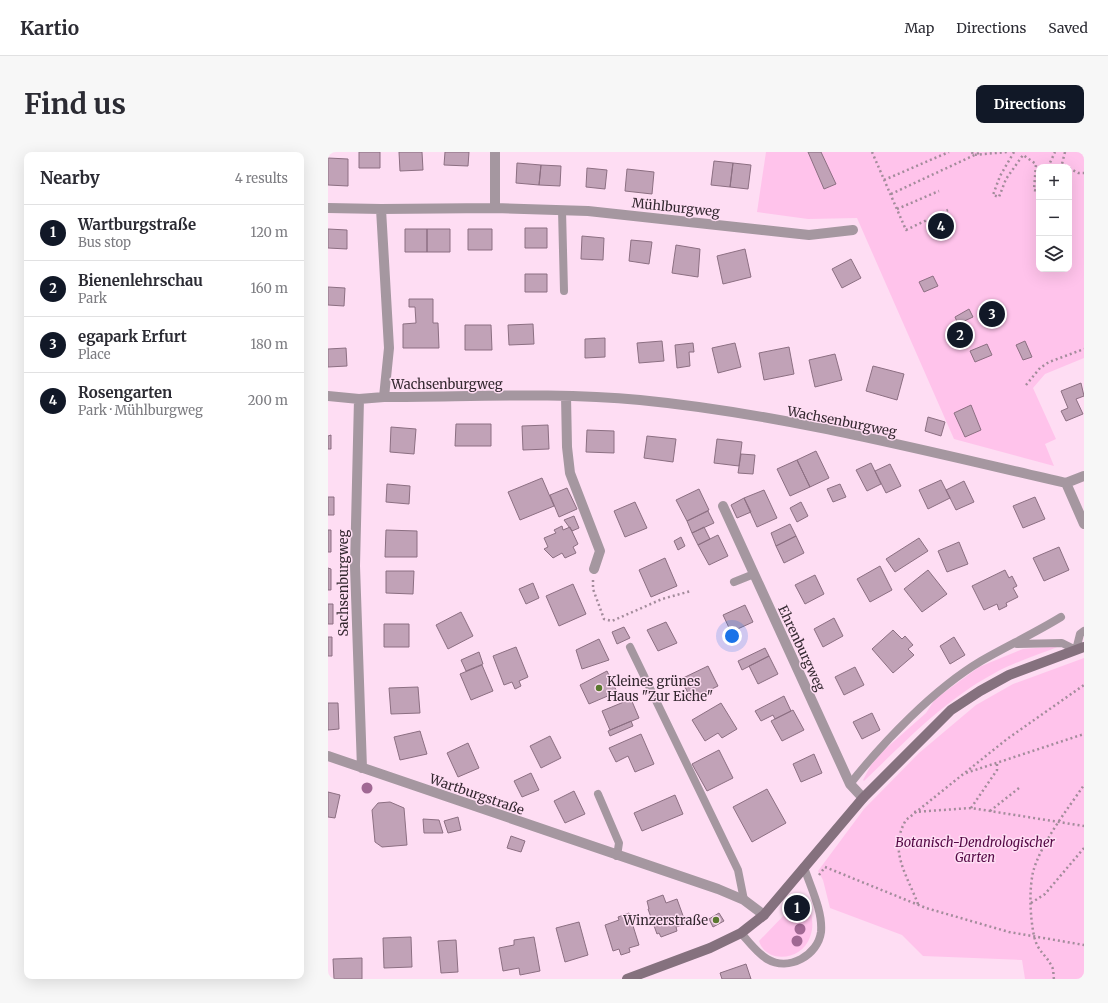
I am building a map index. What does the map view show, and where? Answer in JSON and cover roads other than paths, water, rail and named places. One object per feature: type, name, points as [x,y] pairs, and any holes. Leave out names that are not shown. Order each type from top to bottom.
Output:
[{"type":"street","points":[[495,152],[495,208]]},
{"type":"street","name":"Mühlburgweg","points":[[328,208],[495,208],[562,210],[595,212],[810,235],[853,230]]},
{"type":"street","points":[[381,209],[388,348],[384,396]]},
{"type":"street","name":"Wachsenburgweg","points":[[328,396],[359,399],[384,396],[566,396],[638,400],[681,405],[844,433],[1066,483]]},
{"type":"street","points":[[566,396],[567,447],[570,473],[600,551],[594,568]]},
{"type":"street","name":"Sachsenburgweg","points":[[359,399],[355,566],[362,768]]},
{"type":"street","points":[[1084,476],[1066,483],[1084,524]]},
{"type":"street","name":"Ehrenburgweg","points":[[723,506],[850,784],[863,798]]},
{"type":"street","points":[[627,979],[710,948],[741,933],[764,915],[863,798],[951,710],[980,691],[1009,675],[1080,649]]},
{"type":"street","name":"Wartburgstraße","points":[[328,756],[617,856],[718,889],[744,900],[764,915]]},
{"type":"lane","points":[[562,210],[564,291]]},
{"type":"lane","points":[[734,582],[754,574]]},
{"type":"lane","points":[[850,784],[875,754],[937,692],[981,661],[1015,644],[1061,617]]},
{"type":"lane","points":[[1015,644],[1062,643],[1080,649],[1080,634],[1084,631]]},
{"type":"lane","points":[[630,647],[738,870],[744,900]]},
{"type":"lane","points":[[598,794],[619,843],[617,856]]},
{"type":"lane","points":[[741,933],[758,952],[768,960],[778,963],[799,961],[816,947],[821,931],[819,913],[804,867]]},
{"type":"place","name":"Rosengarten","points":[[941,226]]},
{"type":"place","name":"egapark Erfurt","points":[[992,314]]},
{"type":"place","name":"Bienenlehrschau","points":[[960,335]]},
{"type":"place","name":"Kleines grünes Haus \"Zur Eiche\"","points":[[599,688]]},
{"type":"place","name":"Wartburgstraße","points":[[797,908]]},
{"type":"place","name":"Winzerstraße","points":[[716,920]]},
{"type":"park label","name":"Botanisch-Dendrologischer Garten","points":[[975,850]]}]
